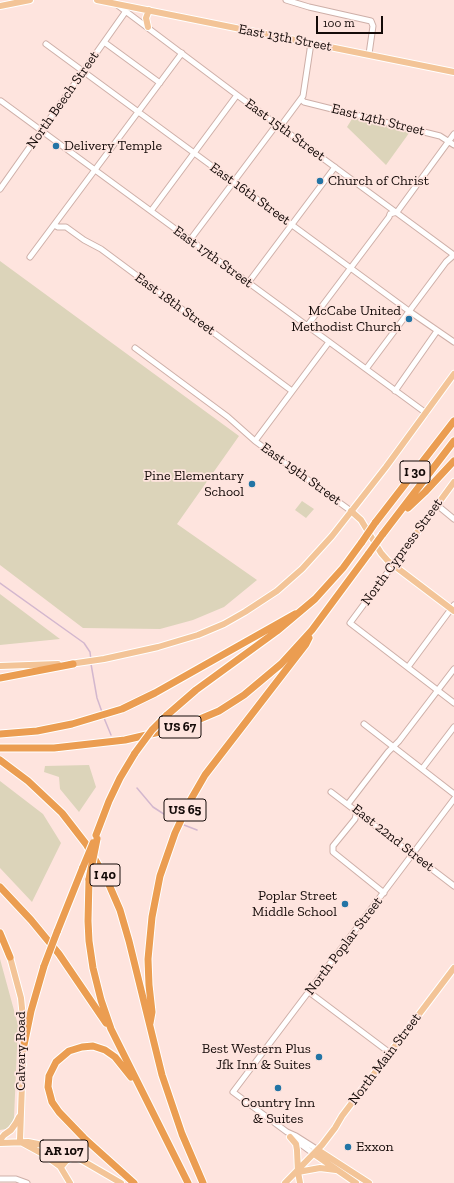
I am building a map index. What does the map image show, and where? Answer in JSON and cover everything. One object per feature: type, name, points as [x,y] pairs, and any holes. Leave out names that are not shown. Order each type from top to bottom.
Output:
[{"type":"highway","name":"I 30","points":[[295,614],[323,590],[343,568],[454,421]]},
{"type":"highway","name":"I 30","points":[[312,630],[393,520],[454,441]]},
{"type":"highway","points":[[393,520],[425,492],[454,461]]},
{"type":"highway","points":[[0,734],[43,730],[86,721],[122,709],[155,694],[295,614]]},
{"type":"highway","points":[[111,1029],[97,985],[91,954],[88,921],[89,878],[99,828],[112,795],[135,753],[152,730],[166,716],[196,690],[277,631],[295,614]]},
{"type":"highway","name":"US 67","points":[[0,748],[54,748],[105,743],[168,731],[193,722],[231,704],[258,685],[281,664],[312,630]]},
{"type":"highway","name":"US 65","points":[[150,1025],[152,1012],[148,985],[148,959],[152,917],[160,876],[175,833],[190,801],[205,775],[306,644],[312,630]]},
{"type":"highway","points":[[0,678],[72,664]]},
{"type":"highway","name":"I 40","points":[[0,760],[23,776],[48,798],[86,844],[107,880],[122,915],[137,969],[162,1075],[184,1139],[203,1183]]},
{"type":"highway","points":[[24,1045],[31,1011],[44,966],[83,867],[97,837]]},
{"type":"highway","points":[[0,887],[31,920],[59,954],[111,1029],[188,1183]]},
{"type":"highway","points":[[0,933],[10,957]]},
{"type":"highway","points":[[134,1183],[84,1138],[59,1112],[52,1102],[48,1083],[54,1065],[64,1054],[76,1048],[92,1046],[105,1050],[115,1057],[142,1092]]},
{"type":"main road","points":[[0,6],[30,0]]},
{"type":"main road","name":"East 13th Street","points":[[97,0],[454,72]]},
{"type":"main road","points":[[148,27],[146,18],[149,10]]},
{"type":"main road","points":[[0,666],[72,664],[158,648],[208,631],[245,612],[277,591],[302,569],[332,536],[454,374]]},
{"type":"main road","name":"North Cypress Street","points":[[393,565],[454,482]]},
{"type":"main road","name":"East 19th Street","points":[[351,511],[361,520],[381,553],[393,565],[453,608]]},
{"type":"main road","name":"Calvary Road","points":[[0,940],[10,957],[17,983],[24,1028],[21,1142]]},
{"type":"main road","name":"North Main Street","points":[[288,1182],[316,1154],[454,968]]},
{"type":"main road","points":[[0,1142],[4,1135],[11,1130],[16,1123],[21,1112]]},
{"type":"main road","points":[[289,1134],[296,1144],[300,1183]]},
{"type":"main road","name":"AR 107","points":[[0,1142],[21,1142],[53,1147],[75,1156],[121,1183]]},
{"type":"main road","points":[[21,1142],[43,1154],[61,1167]]},
{"type":"main road","points":[[53,1147],[61,1167],[70,1183]]},
{"type":"main road","points":[[316,1154],[356,1183]]},
{"type":"main road","points":[[316,1154],[369,1183]]},
{"type":"main road","points":[[61,1167],[66,1161],[75,1156]]},
{"type":"main road","points":[[298,1172],[320,1168],[333,1169],[340,1172]]},
{"type":"street","points":[[286,0],[309,7],[366,19],[372,23],[373,27],[369,54]]},
{"type":"street","name":"East 15th Street","points":[[116,4],[454,255]]},
{"type":"street","name":"North Beech Street","points":[[0,189],[2,183],[42,130],[126,11]]},
{"type":"street","points":[[104,42],[160,82]]},
{"type":"street","points":[[190,240],[278,125],[303,96],[311,43]]},
{"type":"street","name":"East 16th Street","points":[[46,44],[350,268],[454,342]]},
{"type":"street","points":[[30,257],[182,53]]},
{"type":"street","points":[[151,211],[237,95]]},
{"type":"street","name":"East 14th Street","points":[[301,99],[304,102],[440,136],[454,145]]},
{"type":"street","name":"East 17th Street","points":[[1,101],[426,413]]},
{"type":"street","points":[[307,326],[390,214],[397,212],[454,134]]},
{"type":"street","points":[[248,283],[335,167]]},
{"type":"street","name":"East 18th Street","points":[[54,225],[66,227],[84,240],[101,249],[292,391]]},
{"type":"street","points":[[366,369],[446,262],[454,255]]},
{"type":"street","points":[[395,391],[437,331]]},
{"type":"street","points":[[255,441],[329,342]]},
{"type":"street","name":"East 19th Street","points":[[135,348],[228,418],[255,441],[351,511]]},
{"type":"street","points":[[436,505],[454,519]]},
{"type":"street","name":"North Cypress Street","points":[[393,565],[350,623],[408,667]]},
{"type":"street","points":[[453,608],[408,667],[454,703]]},
{"type":"street","points":[[348,804],[400,741],[454,669]]},
{"type":"street","points":[[364,724],[453,791]]},
{"type":"street","points":[[422,769],[454,727]]},
{"type":"street","name":"East 22nd Street","points":[[331,792],[454,886]]},
{"type":"street","name":"North Poplar Street","points":[[289,1134],[234,1092],[454,799]]},
{"type":"street","points":[[357,811],[355,819],[333,846],[333,852],[384,893]]},
{"type":"street","points":[[309,992],[390,1053]]},
{"type":"street","points":[[289,1134],[316,1154]]},
{"type":"street","points":[[0,1179],[16,1179],[27,1183]]},
{"type":"shaded area","points":[[355,114],[412,129],[386,165],[347,127]]},
{"type":"shaded area","points":[[0,261],[239,436],[177,524],[257,580],[224,607],[193,620],[160,629],[83,628],[0,565]]},
{"type":"shaded area","points":[[302,501],[314,509],[306,518],[295,510]]},
{"type":"shaded area","points":[[0,594],[60,639],[0,645]]},
{"type":"shaded area","points":[[89,765],[96,787],[79,812],[60,789],[59,777],[44,772],[45,766]]},
{"type":"shaded area","points":[[0,781],[43,814],[61,843],[32,902],[0,868]]},
{"type":"shaded area","points":[[0,959],[18,1025],[14,1118],[6,1129],[0,1130]]},
{"type":"waterway","points":[[0,583],[84,643],[90,652],[91,660]]},
{"type":"waterway","points":[[91,664],[97,698],[102,712]]},
{"type":"waterway","points":[[104,718],[111,735]]},
{"type":"waterway","points":[[137,788],[153,807],[173,820]]},
{"type":"waterway","points":[[184,825],[197,830]]},
{"type":"place","name":"Delivery Temple","points":[[56,146]]},
{"type":"place","name":"Church of Christ","points":[[320,181]]},
{"type":"place","name":"McCabe United Methodist Church","points":[[409,319]]},
{"type":"place","name":"Pine Elementary School","points":[[252,484]]},
{"type":"place","name":"Poplar Street Middle School","points":[[345,904]]},
{"type":"place","name":"Best Western Plus Jfk Inn & Suites","points":[[319,1057]]},
{"type":"place","name":"Country Inn & Suites","points":[[278,1088]]},
{"type":"place","name":"Exxon","points":[[348,1147]]}]
